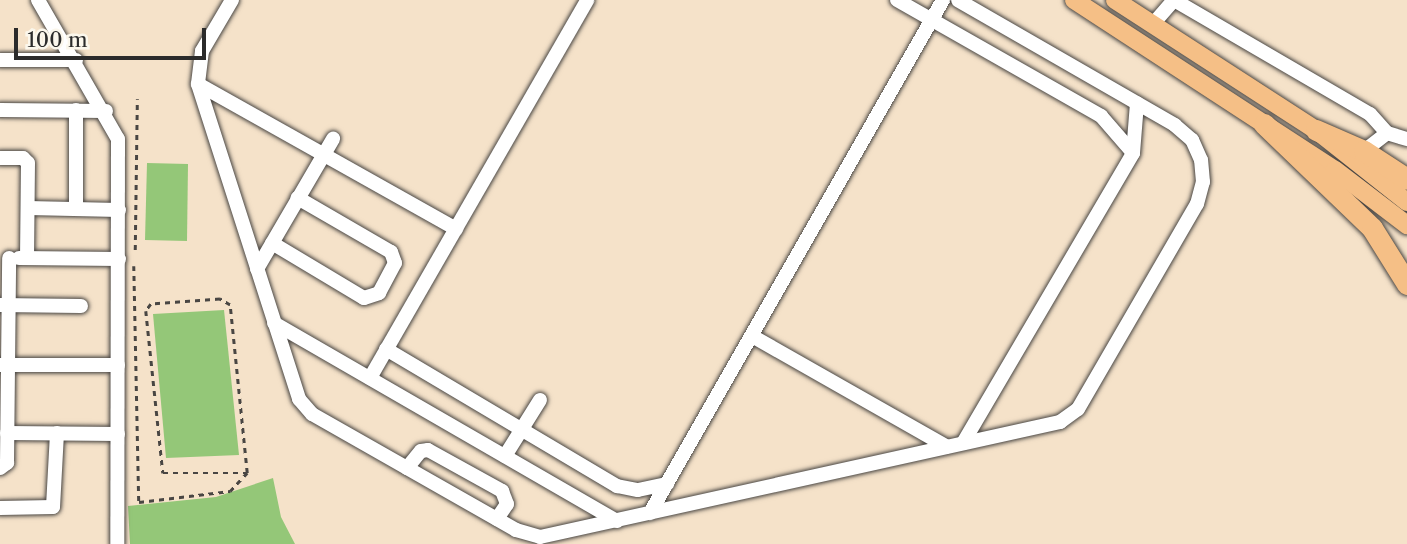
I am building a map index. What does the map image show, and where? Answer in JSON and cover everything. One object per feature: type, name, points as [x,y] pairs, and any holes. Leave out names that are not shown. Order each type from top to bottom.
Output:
[{"type":"highway","points":[[1264,124],[1372,228],[1407,284]]},
{"type":"highway","points":[[1316,130],[1364,151],[1407,179]]},
{"type":"main road","points":[[1074,0],[1335,170],[1407,225]]},
{"type":"main road","points":[[1115,0],[1316,130],[1407,202]]},
{"type":"street","points":[[38,0],[106,111],[118,139],[117,544]]},
{"type":"street","points":[[232,0],[202,51],[198,84],[299,399],[307,410],[407,468],[497,519],[540,537],[1060,422],[1072,414],[1197,204],[1203,171],[1197,150],[1184,132],[958,0]]},
{"type":"street","points":[[370,378],[587,0]]},
{"type":"street","points":[[897,0],[1101,116],[1133,153]]},
{"type":"street","points":[[650,513],[943,0]]},
{"type":"street","points":[[1153,24],[1174,0],[1370,114],[1387,133],[1407,139]]},
{"type":"street","points":[[0,60],[76,60]]},
{"type":"street","points":[[198,84],[456,229]]},
{"type":"street","points":[[963,443],[1133,153],[1137,103]]},
{"type":"street","points":[[0,110],[106,111]]},
{"type":"street","points":[[76,110],[76,209]]},
{"type":"street","points":[[1364,151],[1387,133]]},
{"type":"street","points":[[257,269],[333,139]]},
{"type":"street","points":[[0,158],[27,161],[27,258]]},
{"type":"street","points":[[272,243],[364,298],[379,293],[395,263],[391,252],[298,198]]},
{"type":"street","points":[[28,208],[119,210]]},
{"type":"street","points":[[0,468],[7,463],[3,365],[4,258],[119,259]]},
{"type":"street","points":[[4,305],[81,306]]},
{"type":"street","points":[[274,323],[617,521]]},
{"type":"street","points":[[751,336],[947,447]]},
{"type":"street","points":[[386,349],[617,486],[638,490],[667,484]]},
{"type":"street","points":[[3,365],[118,365]]},
{"type":"street","points":[[505,456],[540,400]]},
{"type":"street","points":[[7,433],[118,434]]},
{"type":"street","points":[[0,508],[53,507],[57,433]]},
{"type":"street","points":[[407,468],[421,451],[428,450],[502,491],[507,504],[497,519]]},
{"type":"path","points":[[135,250],[137,99]]},
{"type":"path","points":[[134,266],[139,502],[230,491],[247,473],[230,305],[220,299],[151,303],[146,311],[163,473],[247,473]]},
{"type":"green space","points":[[147,163],[188,164],[187,241],[145,240]]},
{"type":"green space","points":[[224,310],[239,455],[166,458],[153,314]]},
{"type":"green space","points":[[273,478],[281,517],[295,544],[130,544],[128,506],[216,497]]}]
